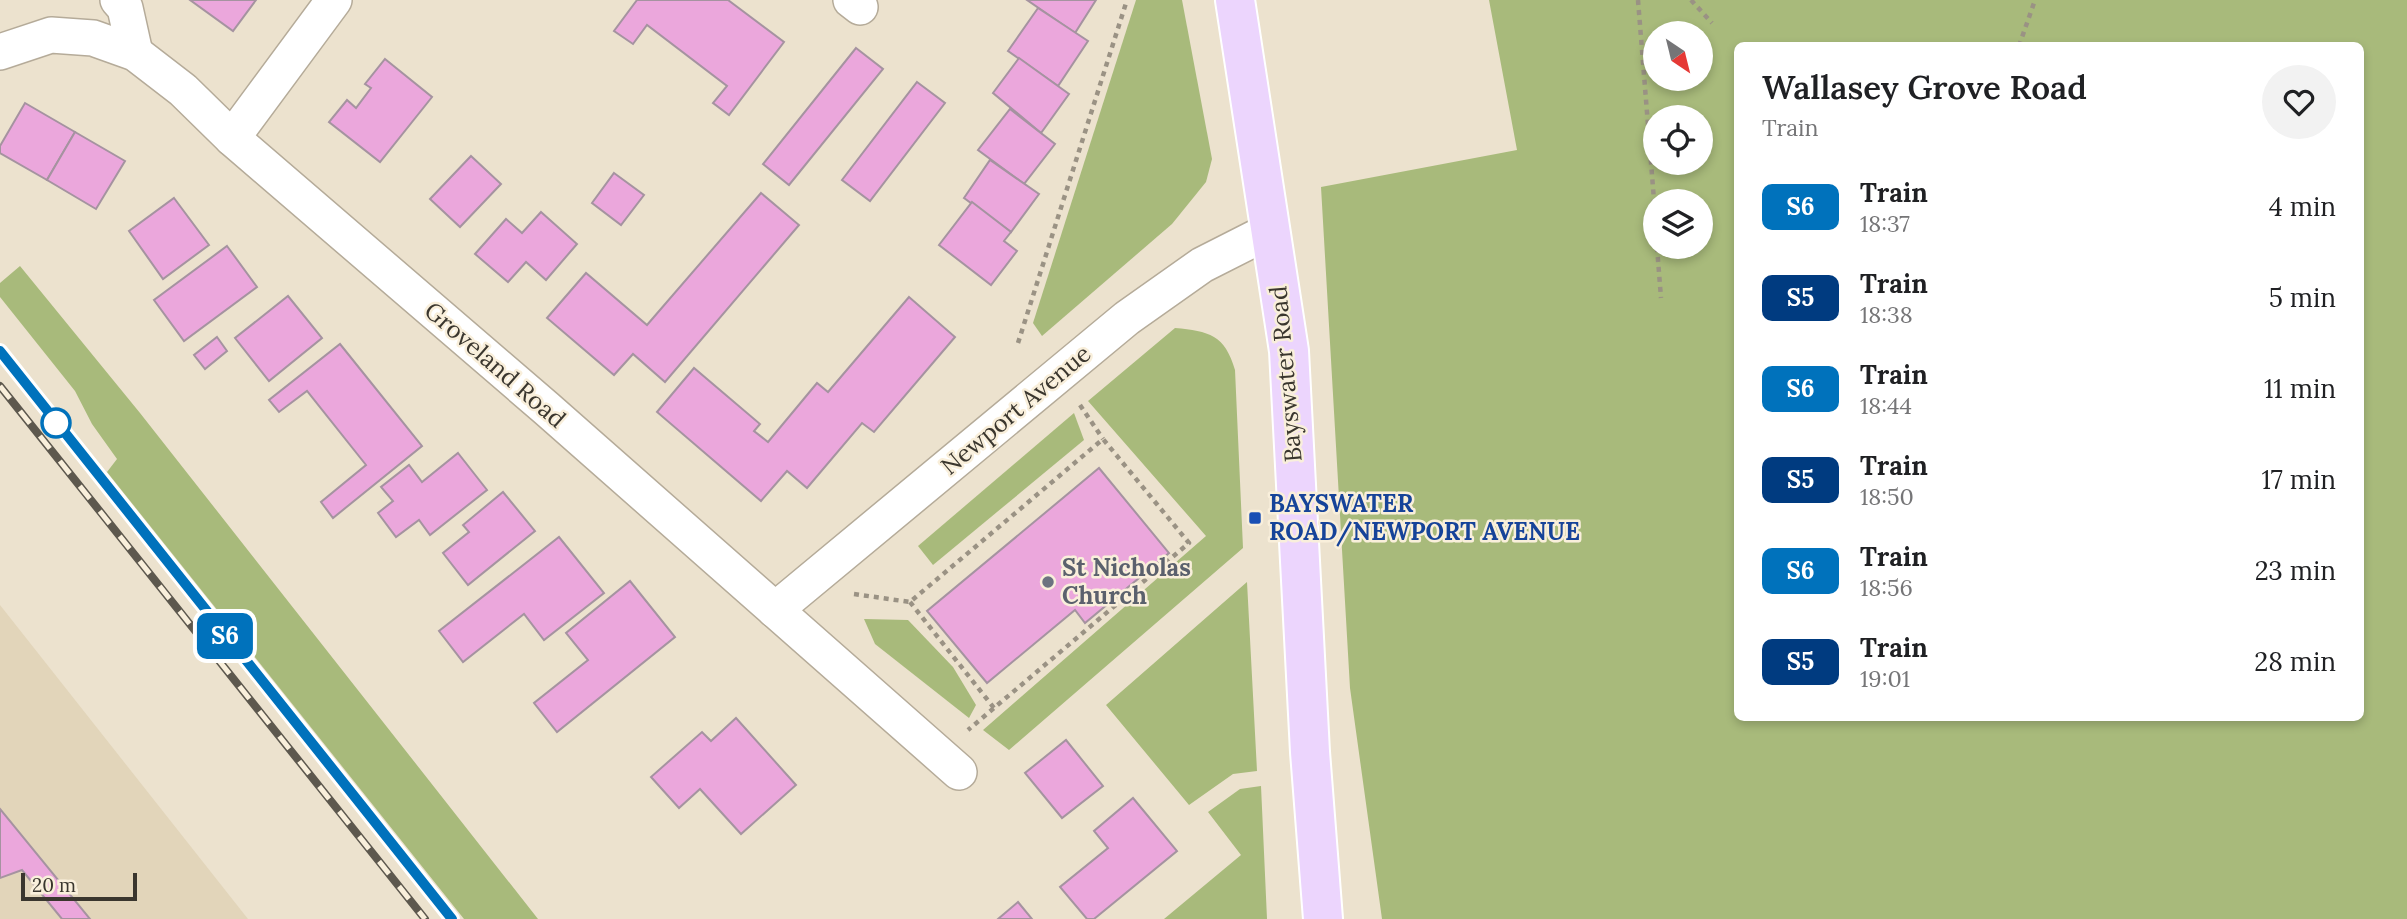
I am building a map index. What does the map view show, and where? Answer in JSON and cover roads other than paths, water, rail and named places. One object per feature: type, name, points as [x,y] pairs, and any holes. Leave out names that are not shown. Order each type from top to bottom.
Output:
[{"type":"main road","name":"Bayswater Road","points":[[1235,0],[1289,351],[1310,752],[1323,919]]},
{"type":"street","points":[[118,0],[125,8],[135,53]]},
{"type":"street","points":[[232,138],[334,0]]},
{"type":"street","name":"Groveland Road","points":[[0,52],[51,35],[93,38],[135,53],[183,90],[232,138],[546,408],[949,764]]},
{"type":"street","name":"Newport Avenue","points":[[775,610],[1127,318],[1202,265],[1271,230]]},
{"type":"railway","points":[[0,351],[452,919]]},
{"type":"railway","points":[[0,386],[425,919]]},
{"type":"train","name":"S6","points":[[0,351],[452,919]]},
{"type":"place","name":"BAYSWATER ROAD/NEWPORT AVENUE","points":[[1255,518]]},
{"type":"place","name":"St Nicholas Church","points":[[1048,582]]}]
